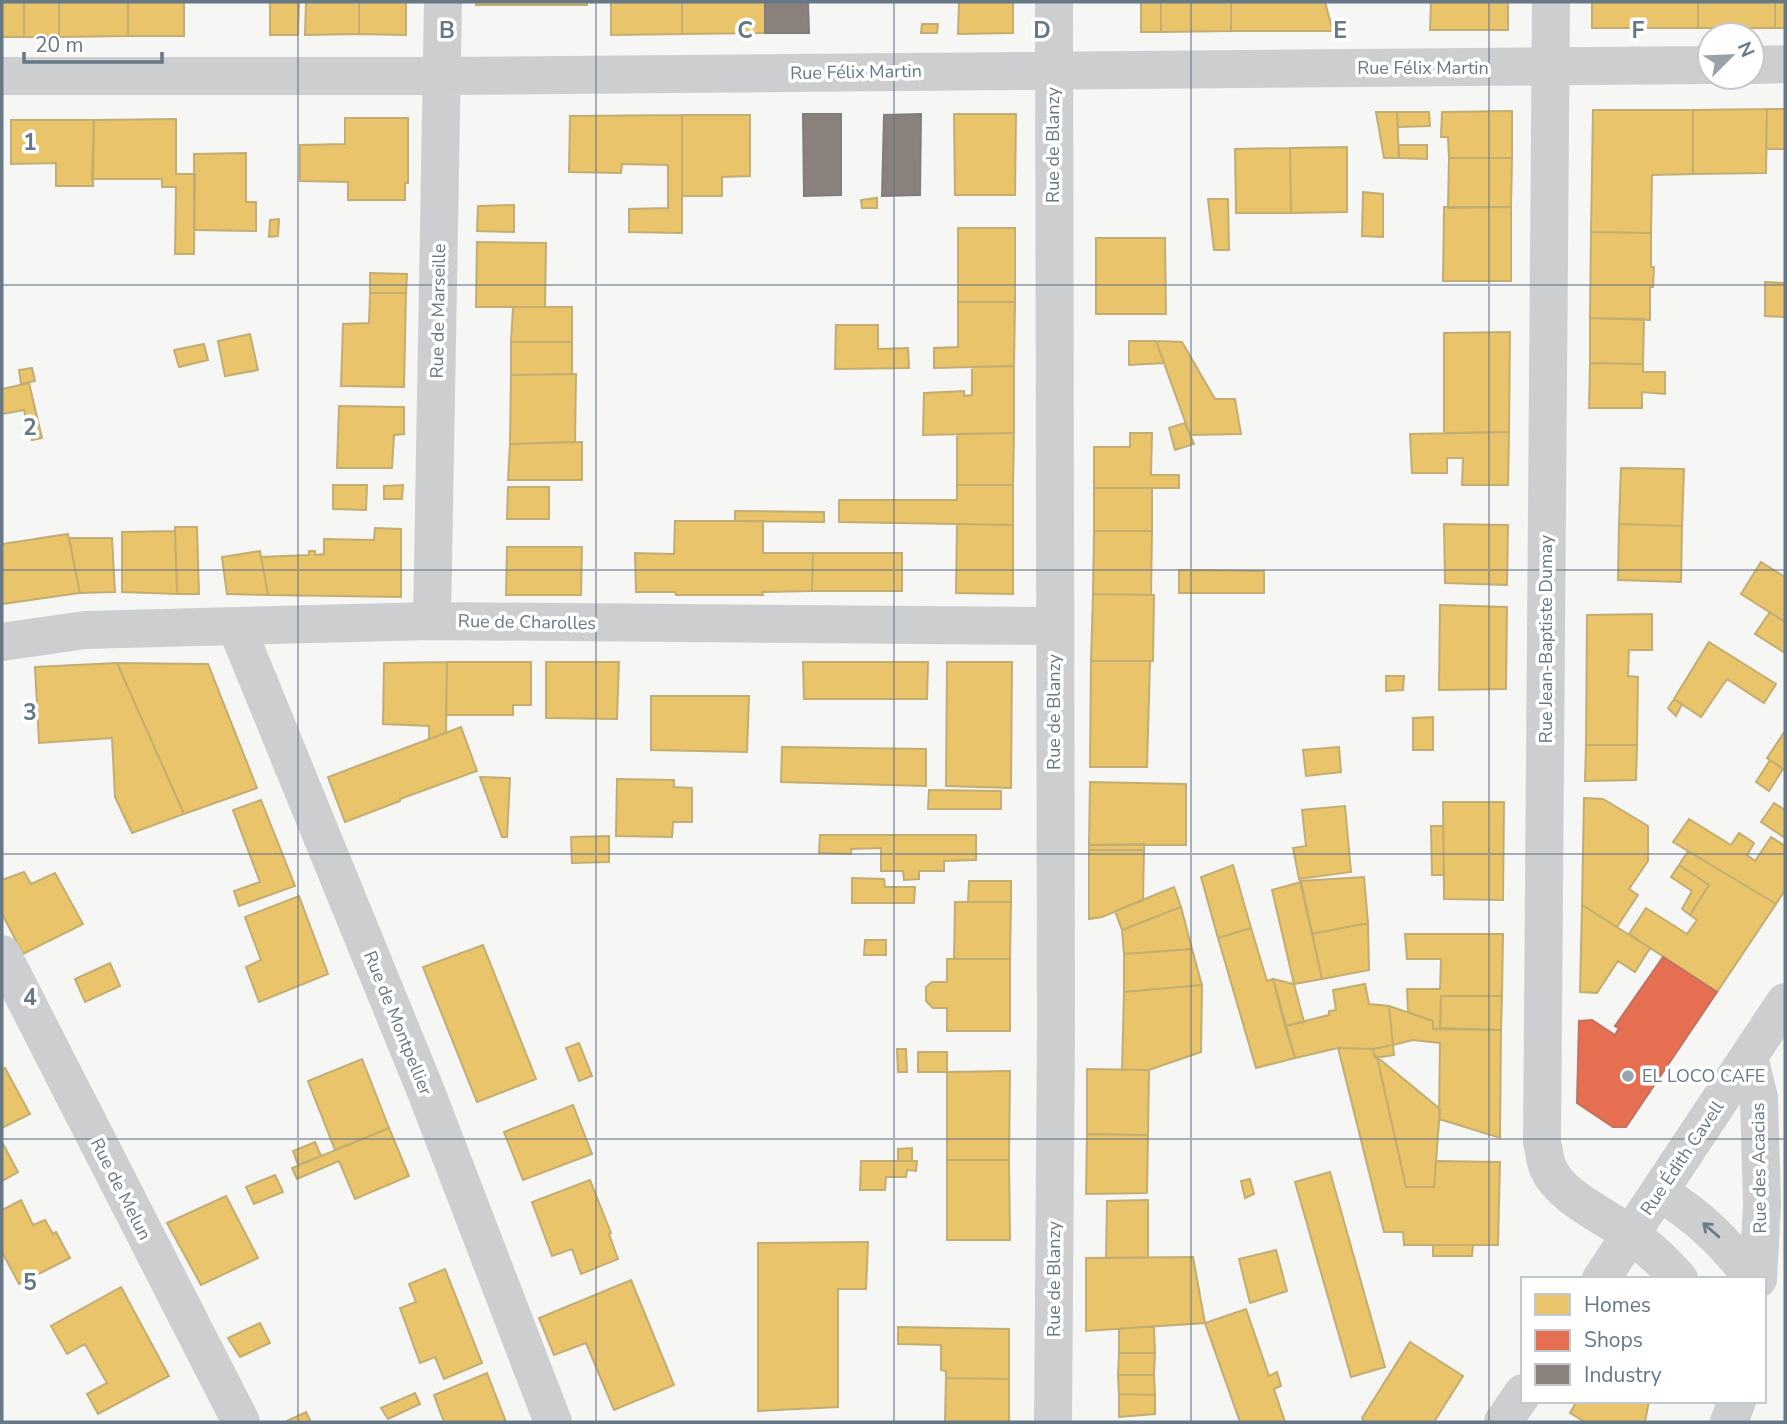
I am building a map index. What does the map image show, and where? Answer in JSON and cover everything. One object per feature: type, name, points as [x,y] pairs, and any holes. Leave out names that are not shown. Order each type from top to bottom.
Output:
[{"type":"street","name":"Rue de Marseille","points":[[432,621],[443,2]]},
{"type":"street","name":"Rue de Blanzy","points":[[1053,1422],[1056,1043],[1054,2]]},
{"type":"street","name":"Rue Jean-Baptiste Dumay","points":[[1551,2],[1542,1142],[1548,1168],[1557,1182],[1569,1193],[1631,1234]]},
{"type":"street","points":[[1766,65],[1785,64]]},
{"type":"street","name":"Rue Félix Martin","points":[[2,76],[442,76],[1696,65]]},
{"type":"street","name":"Rue de Charolles","points":[[2,642],[85,630],[432,621],[1054,626]]},
{"type":"street","name":"Rue de Montpellier","points":[[236,626],[425,1089],[553,1422]]},
{"type":"street","name":"Rue de Melun","points":[[2,954],[241,1422]]},
{"type":"street","name":"Rue Édith Cavell","points":[[1602,1277],[1785,1002]]},
{"type":"street","name":"Rue des Acacias","points":[[1749,1057],[1759,1098],[1762,1204],[1756,1277]]},
{"type":"street","name":"Rue des Acacias","points":[[1659,1192],[1689,1210],[1723,1241],[1754,1277]]},
{"type":"street","points":[[1631,1234],[1661,1258],[1677,1277]]},
{"type":"street","points":[[1503,1422],[1521,1396]]},
{"type":"street","points":[[1717,1403],[1720,1422]]},
{"type":"street","points":[[1729,1422],[1736,1403]]},
{"type":"building: Homes","points":[[2,2],[24,2],[24,37],[2,37]]},
{"type":"building: Homes","points":[[24,2],[59,2],[59,37],[24,37]]},
{"type":"building: Homes","points":[[59,2],[128,2],[128,36],[59,37]]},
{"type":"building: Homes","points":[[128,2],[184,2],[184,36],[128,36]]},
{"type":"building: Homes","points":[[270,2],[299,2],[298,35],[270,35]]},
{"type":"building: Homes","points":[[306,2],[359,2],[359,34],[305,35]]},
{"type":"building: Homes","points":[[359,2],[406,2],[406,35],[359,34]]},
{"type":"building: Homes","points":[[476,2],[587,2],[587,5],[476,5]]},
{"type":"building: Homes","points":[[611,2],[682,2],[682,34],[611,35]]},
{"type":"building: Homes","points":[[682,2],[765,2],[765,33],[682,34]]},
{"type":"building: Homes","points":[[959,2],[1013,2],[1013,33],[958,34]]},
{"type":"building: Homes","points":[[1141,2],[1161,2],[1161,32],[1141,32]]},
{"type":"building: Homes","points":[[1161,2],[1231,2],[1231,31],[1161,32]]},
{"type":"building: Homes","points":[[1231,2],[1325,2],[1333,31],[1231,31]]},
{"type":"building: Homes","points":[[1431,2],[1508,2],[1508,30],[1430,30]]},
{"type":"building: Homes","points":[[1592,2],[1698,2],[1696,28],[1592,28]]},
{"type":"building: Homes","points":[[1698,2],[1775,2],[1775,28],[1766,28],[1766,21],[1698,21]]},
{"type":"building: Homes","points":[[1775,2],[1785,2],[1785,28],[1775,28]]},
{"type":"building: Homes","points":[[922,24],[938,24],[937,33],[921,33]]},
{"type":"building: Homes","points":[[1767,109],[1766,173],[1693,174],[1693,110]]},
{"type":"building: Homes","points":[[1767,109],[1785,109],[1785,149],[1766,149]]},
{"type":"building: Homes","points":[[1593,110],[1693,110],[1693,174],[1652,175],[1651,233],[1591,232]]},
{"type":"building: Homes","points":[[1512,111],[1512,158],[1449,158],[1448,137],[1441,137],[1442,112]]},
{"type":"building: Homes","points":[[1376,112],[1397,112],[1399,158],[1384,158]]},
{"type":"building: Homes","points":[[1397,112],[1429,112],[1430,126],[1398,127]]},
{"type":"building: Homes","points":[[954,114],[1016,114],[1015,195],[955,195]]},
{"type":"building: Homes","points":[[682,115],[682,233],[629,232],[629,209],[668,208],[668,165],[622,164],[621,173],[569,172],[570,116]]},
{"type":"building: Homes","points":[[682,115],[750,115],[750,176],[722,177],[722,196],[682,196]]},
{"type":"building: Homes","points":[[345,118],[408,118],[408,183],[405,183],[405,200],[348,200],[348,182],[300,181],[300,145],[345,144]]},
{"type":"building: Homes","points":[[176,119],[176,174],[195,174],[194,254],[175,254],[176,187],[162,187],[162,179],[92,179],[94,120]]},
{"type":"building: Homes","points":[[11,120],[94,120],[93,186],[56,186],[56,163],[11,164]]},
{"type":"building: Homes","points":[[1399,145],[1427,145],[1427,159],[1399,158]]},
{"type":"building: Homes","points":[[1347,147],[1347,212],[1291,213],[1290,148]]},
{"type":"building: Homes","points":[[1290,148],[1291,213],[1236,213],[1235,149]]},
{"type":"building: Homes","points":[[246,153],[246,202],[256,202],[256,231],[194,230],[194,154]]},
{"type":"building: Homes","points":[[1449,158],[1512,158],[1511,207],[1448,208]]},
{"type":"building: Homes","points":[[1363,192],[1383,194],[1383,237],[1362,236]]},
{"type":"building: Homes","points":[[877,198],[877,208],[862,208],[861,200]]},
{"type":"building: Homes","points":[[1208,199],[1228,199],[1229,250],[1214,250]]},
{"type":"building: Homes","points":[[514,205],[514,232],[477,231],[478,206]]},
{"type":"building: Homes","points":[[1444,207],[1511,207],[1511,281],[1443,281]]},
{"type":"building: Homes","points":[[279,219],[278,236],[269,237],[270,220]]},
{"type":"building: Homes","points":[[958,228],[1015,228],[1015,302],[958,302]]},
{"type":"building: Homes","points":[[1591,232],[1651,233],[1651,267],[1654,267],[1653,287],[1650,287],[1650,320],[1590,318]]},
{"type":"building: Homes","points":[[1096,238],[1165,238],[1166,314],[1096,314]]},
{"type":"building: Homes","points":[[477,242],[546,243],[545,307],[476,307]]},
{"type":"building: Homes","points":[[370,273],[407,274],[406,293],[370,293]]},
{"type":"building: Homes","points":[[1765,282],[1785,283],[1785,317],[1765,316]]},
{"type":"building: Homes","points":[[370,293],[406,293],[404,387],[341,386],[343,324],[369,323]]},
{"type":"building: Homes","points":[[958,302],[1015,302],[1014,366],[934,368],[934,348],[958,347]]},
{"type":"building: Homes","points":[[513,307],[572,307],[572,342],[511,342]]},
{"type":"building: Homes","points":[[1590,318],[1644,319],[1643,364],[1590,363]]},
{"type":"building: Homes","points":[[836,325],[878,325],[878,349],[908,348],[909,368],[835,369]]},
{"type":"building: Homes","points":[[1510,332],[1509,432],[1444,433],[1444,333]]},
{"type":"building: Homes","points":[[250,334],[258,370],[225,376],[218,341]]},
{"type":"building: Homes","points":[[1129,341],[1156,341],[1164,363],[1129,365]]},
{"type":"building: Homes","points":[[1156,341],[1182,342],[1215,399],[1235,399],[1241,434],[1190,435]]},
{"type":"building: Homes","points":[[511,342],[572,342],[572,374],[511,375]]},
{"type":"building: Homes","points":[[204,344],[208,360],[179,367],[174,350]]},
{"type":"building: Homes","points":[[1590,363],[1643,364],[1643,372],[1665,372],[1665,394],[1642,392],[1642,408],[1589,408]]},
{"type":"building: Homes","points":[[1014,366],[1014,433],[923,435],[924,393],[964,391],[964,396],[972,395],[972,367]]},
{"type":"building: Homes","points":[[32,368],[35,381],[21,384],[19,370]]},
{"type":"building: Homes","points":[[576,374],[575,442],[510,444],[511,375]]},
{"type":"building: Homes","points":[[29,383],[42,438],[32,440],[24,410],[2,414],[2,389]]},
{"type":"building: Homes","points":[[339,406],[404,407],[404,434],[394,435],[392,468],[337,468]]},
{"type":"building: Homes","points":[[1185,423],[1194,444],[1175,450],[1169,428]]},
{"type":"building: Homes","points":[[1509,432],[1508,485],[1462,485],[1463,458],[1447,458],[1447,473],[1412,473],[1410,434]]},
{"type":"building: Homes","points":[[1014,433],[1013,485],[957,485],[957,434]]},
{"type":"building: Homes","points":[[1130,433],[1152,433],[1151,475],[1179,475],[1179,488],[1094,488],[1094,447],[1130,447]]},
{"type":"building: Homes","points":[[582,442],[582,480],[508,480],[510,444]]},
{"type":"building: Homes","points":[[1621,468],[1684,469],[1682,526],[1619,524]]},
{"type":"building: Homes","points":[[333,485],[367,485],[366,510],[333,509]]},
{"type":"building: Homes","points":[[403,485],[402,499],[384,499],[384,486]]},
{"type":"building: Homes","points":[[957,485],[1013,485],[1013,525],[839,522],[839,500],[957,500]]},
{"type":"building: Homes","points":[[508,487],[549,487],[549,519],[507,519]]},
{"type":"building: Homes","points":[[1094,488],[1152,488],[1152,531],[1094,531]]},
{"type":"building: Homes","points":[[735,511],[824,512],[824,522],[735,521]]},
{"type":"building: Homes","points":[[675,521],[763,521],[763,553],[813,553],[812,591],[762,592],[763,595],[636,592],[635,553],[674,554]]},
{"type":"building: Homes","points":[[957,524],[1013,525],[1013,594],[956,593]]},
{"type":"building: Homes","points":[[1444,524],[1508,525],[1507,585],[1445,583]]},
{"type":"building: Homes","points":[[1619,524],[1682,526],[1681,582],[1618,580]]},
{"type":"building: Homes","points":[[175,527],[197,527],[199,594],[177,594]]},
{"type":"building: Homes","points":[[375,528],[401,529],[401,597],[268,595],[261,557],[309,555],[309,551],[315,551],[315,555],[324,554],[324,539],[374,540]]},
{"type":"building: Homes","points":[[175,531],[177,594],[122,592],[122,532]]},
{"type":"building: Homes","points":[[1094,531],[1152,531],[1151,595],[1093,594]]},
{"type":"building: Homes","points":[[68,534],[80,593],[2,604],[2,544]]},
{"type":"building: Homes","points":[[69,538],[112,538],[115,592],[80,593]]},
{"type":"building: Homes","points":[[507,547],[582,547],[581,595],[506,595]]},
{"type":"building: Homes","points":[[260,551],[268,595],[227,594],[222,557]]},
{"type":"building: Homes","points":[[813,553],[902,553],[902,591],[812,591]]},
{"type":"building: Homes","points":[[1761,562],[1785,577],[1785,622],[1741,594]]},
{"type":"building: Homes","points":[[1179,570],[1264,571],[1264,593],[1179,593]]},
{"type":"building: Homes","points":[[1093,594],[1154,595],[1153,661],[1091,661]]},
{"type":"building: Homes","points":[[1440,605],[1507,607],[1506,689],[1439,690]]},
{"type":"building: Homes","points":[[1770,612],[1785,622],[1785,653],[1755,634]]},
{"type":"building: Homes","points":[[1652,614],[1652,650],[1629,650],[1628,676],[1638,677],[1637,745],[1586,745],[1587,615]]},
{"type":"building: Homes","points":[[1709,642],[1776,684],[1764,703],[1727,679],[1701,717],[1674,699]]},
{"type":"building: Homes","points":[[1091,661],[1150,661],[1147,767],[1090,767]]},
{"type":"building: Homes","points":[[447,662],[531,662],[531,705],[513,705],[513,715],[446,715]]},
{"type":"building: Homes","points":[[447,662],[446,733],[429,739],[429,726],[383,724],[384,663]]},
{"type":"building: Homes","points":[[546,662],[619,662],[617,719],[546,718]]},
{"type":"building: Homes","points":[[803,662],[928,662],[927,699],[804,699]]},
{"type":"building: Homes","points":[[947,662],[1012,662],[1011,788],[946,786]]},
{"type":"building: Homes","points":[[117,663],[208,664],[257,788],[184,814]]},
{"type":"building: Homes","points":[[117,663],[184,814],[132,833],[115,797],[112,738],[39,743],[35,667]]},
{"type":"building: Homes","points":[[1386,676],[1404,676],[1403,690],[1386,691]]},
{"type":"building: Homes","points":[[651,696],[749,696],[747,752],[651,750]]},
{"type":"building: Homes","points":[[1674,699],[1682,704],[1676,716],[1668,708]]},
{"type":"building: Homes","points":[[1433,717],[1433,750],[1413,750],[1413,718]]},
{"type":"building: Homes","points":[[461,727],[477,771],[345,822],[328,777]]},
{"type":"building: Homes","points":[[1785,731],[1785,770],[1767,758]]},
{"type":"building: Homes","points":[[1586,745],[1637,745],[1636,780],[1585,781]]},
{"type":"building: Homes","points":[[782,747],[926,749],[926,786],[781,782]]},
{"type":"building: Homes","points":[[1339,747],[1341,772],[1306,776],[1303,750]]},
{"type":"building: Homes","points":[[1770,760],[1783,769],[1769,791],[1756,782]]},
{"type":"building: Homes","points":[[480,777],[510,778],[507,837],[502,837]]},
{"type":"building: Homes","points":[[617,779],[674,780],[674,787],[692,788],[692,822],[673,822],[672,837],[616,836]]},
{"type":"building: Homes","points":[[1090,782],[1186,784],[1186,845],[1089,845]]},
{"type":"building: Homes","points":[[929,790],[1001,791],[1001,809],[928,809]]},
{"type":"building: Homes","points":[[1584,798],[1603,799],[1648,826],[1648,861],[1629,889],[1638,895],[1617,927],[1582,905]]},
{"type":"building: Homes","points":[[261,800],[295,886],[239,906],[234,891],[260,882],[233,810]]},
{"type":"building: Homes","points":[[1443,802],[1504,802],[1503,900],[1444,899]]},
{"type":"building: Homes","points":[[1774,803],[1785,810],[1785,838],[1761,822]]},
{"type":"building: Homes","points":[[1345,806],[1351,872],[1299,879],[1293,848],[1306,846],[1302,810]]},
{"type":"building: Homes","points":[[1689,819],[1731,845],[1739,833],[1754,843],[1747,855],[1755,861],[1771,837],[1785,846],[1785,890],[1776,904],[1673,842]]},
{"type":"building: Homes","points":[[1431,826],[1443,826],[1444,875],[1432,875]]},
{"type":"building: Homes","points":[[820,835],[976,835],[976,860],[944,861],[944,871],[919,871],[919,879],[904,880],[903,871],[881,871],[881,848],[851,849],[851,854],[819,853]]},
{"type":"building: Homes","points":[[609,836],[609,862],[572,863],[571,837]]},
{"type":"building: Homes","points":[[1144,844],[1144,850],[1089,850],[1089,845]]},
{"type":"building: Homes","points":[[1089,850],[1144,850],[1143,900],[1102,917],[1089,919]]},
{"type":"building: Homes","points":[[1688,851],[1776,904],[1717,992],[1629,934],[1646,908],[1687,934],[1697,920],[1690,915],[1709,885],[1679,865]]},
{"type":"building: Homes","points":[[1233,865],[1251,928],[1218,938],[1201,877]]},
{"type":"building: Homes","points":[[1679,865],[1709,885],[1690,915],[1682,909],[1692,891],[1671,877]]},
{"type":"building: Homes","points":[[24,872],[31,884],[55,873],[83,924],[23,954],[2,914],[2,880]]},
{"type":"building: Homes","points":[[1364,877],[1368,923],[1312,934],[1300,881]]},
{"type":"building: Homes","points":[[852,878],[884,879],[885,887],[915,887],[914,903],[852,903]]},
{"type":"building: Homes","points":[[969,881],[1011,881],[1011,902],[968,902]]},
{"type":"building: Homes","points":[[1301,882],[1322,979],[1294,984],[1272,890]]},
{"type":"building: Homes","points":[[1174,887],[1181,907],[1122,930],[1115,911]]},
{"type":"building: Homes","points":[[299,896],[328,974],[259,1002],[246,967],[261,960],[245,917]]},
{"type":"building: Homes","points":[[955,902],[1011,902],[1010,959],[954,959]]},
{"type":"building: Homes","points":[[1582,905],[1650,948],[1635,972],[1618,961],[1597,993],[1580,992]]},
{"type":"building: Homes","points":[[1181,907],[1192,949],[1124,954],[1122,930]]},
{"type":"building: Homes","points":[[1368,923],[1369,970],[1322,979],[1312,934]]},
{"type":"building: Homes","points":[[1251,928],[1267,981],[1273,979],[1295,1058],[1256,1068],[1218,938]]},
{"type":"building: Homes","points":[[1405,934],[1503,934],[1502,996],[1441,996],[1440,1028],[1433,1029],[1433,1021],[1408,1012],[1407,989],[1440,989],[1441,959],[1407,959]]},
{"type":"building: Homes","points":[[865,940],[886,940],[886,955],[864,955]]},
{"type":"building: Homes","points":[[483,945],[536,1079],[477,1102],[423,967]]},
{"type":"building: Homes","points":[[1192,949],[1202,985],[1124,992],[1124,954]]},
{"type":"building: Homes","points":[[947,959],[1010,959],[1010,1031],[947,1031],[947,1008],[933,1008],[926,1001],[926,987],[932,982],[947,982]]},
{"type":"building: Homes","points":[[110,963],[120,986],[85,1002],[75,979]]},
{"type":"building: Homes","points":[[1273,979],[1294,984],[1304,1022],[1285,1026]]},
{"type":"building: Homes","points":[[1365,984],[1369,1004],[1389,1006],[1393,1045],[1373,1049],[1338,1048],[1295,1058],[1285,1026],[1329,1015],[1329,1011],[1336,1010],[1333,990]]},
{"type":"building: Homes","points":[[1202,985],[1201,1052],[1149,1070],[1122,1070],[1124,992]]},
{"type":"building: Homes","points":[[1441,996],[1502,996],[1501,1030],[1440,1028]]},
{"type":"building: Homes","points":[[1389,1006],[1433,1021],[1433,1029],[1501,1030],[1500,1138],[1439,1119],[1440,1043],[1413,1040],[1393,1045]]},
{"type":"building: Homes","points":[[579,1043],[592,1076],[579,1081],[566,1048]]},
{"type":"building: Homes","points":[[1393,1045],[1394,1055],[1375,1058],[1373,1049]]},
{"type":"building: Homes","points":[[1338,1048],[1373,1049],[1375,1058],[1377,1057],[1406,1187],[1434,1187],[1436,1161],[1500,1162],[1498,1245],[1404,1245],[1403,1232],[1384,1232]]},
{"type":"building: Homes","points":[[897,1049],[906,1049],[907,1072],[898,1072]]},
{"type":"building: Homes","points":[[918,1052],[947,1052],[947,1072],[918,1072]]},
{"type":"building: Homes","points":[[1377,1057],[1440,1109],[1434,1187],[1406,1187]]},
{"type":"building: Homes","points":[[362,1059],[389,1128],[335,1150],[308,1081]]},
{"type":"building: Homes","points":[[5,1068],[30,1114],[2,1128],[2,1070]]},
{"type":"building: Homes","points":[[1087,1069],[1149,1070],[1148,1135],[1087,1134]]},
{"type":"building: Homes","points":[[1010,1071],[1009,1160],[947,1160],[947,1072]]},
{"type":"building: Homes","points":[[573,1105],[592,1154],[523,1180],[504,1132]]},
{"type":"building: Homes","points":[[389,1128],[409,1176],[355,1199],[339,1161],[297,1179],[292,1168]]},
{"type":"building: Homes","points":[[1087,1134],[1148,1135],[1147,1193],[1086,1194]]},
{"type":"building: Homes","points":[[2,1142],[18,1172],[2,1181]]},
{"type":"building: Homes","points":[[315,1142],[321,1156],[298,1165],[293,1151]]},
{"type":"building: Homes","points":[[912,1148],[912,1161],[898,1161],[898,1149]]},
{"type":"building: Homes","points":[[947,1160],[1009,1160],[1010,1240],[947,1240]]},
{"type":"building: Homes","points":[[861,1161],[917,1161],[916,1171],[907,1170],[906,1177],[886,1177],[885,1190],[860,1190]]},
{"type":"building: Homes","points":[[1330,1172],[1385,1367],[1351,1377],[1295,1182]]},
{"type":"building: Homes","points":[[275,1175],[283,1192],[254,1204],[246,1187]]},
{"type":"building: Homes","points":[[1250,1179],[1254,1194],[1245,1198],[1241,1181]]},
{"type":"building: Homes","points":[[590,1180],[618,1259],[581,1274],[572,1249],[552,1256],[532,1202]]},
{"type":"building: Homes","points":[[226,1196],[258,1258],[201,1285],[167,1223]]},
{"type":"building: Homes","points":[[21,1200],[33,1225],[45,1220],[53,1234],[56,1232],[70,1258],[19,1284],[2,1252],[2,1210]]},
{"type":"building: Homes","points":[[1148,1200],[1148,1258],[1106,1258],[1107,1201]]},
{"type":"building: Homes","points":[[868,1242],[866,1289],[838,1289],[838,1407],[758,1411],[758,1243]]},
{"type":"building: Homes","points":[[1433,1245],[1473,1245],[1472,1256],[1433,1256]]},
{"type":"building: Homes","points":[[1276,1250],[1287,1291],[1250,1303],[1239,1259]]},
{"type":"building: Homes","points":[[1193,1257],[1205,1323],[1086,1331],[1086,1258]]},
{"type":"building: Homes","points":[[445,1269],[482,1363],[444,1379],[435,1357],[420,1363],[400,1308],[416,1302],[409,1284]]},
{"type":"building: Homes","points":[[631,1280],[674,1385],[614,1410],[586,1343],[554,1355],[539,1318]]},
{"type":"building: Homes","points":[[121,1287],[169,1376],[98,1414],[87,1394],[107,1383],[85,1344],[67,1354],[51,1326]]},
{"type":"building: Homes","points":[[1246,1309],[1269,1376],[1277,1372],[1281,1386],[1274,1389],[1285,1422],[1240,1422],[1205,1323]]},
{"type":"building: Homes","points":[[260,1323],[270,1343],[240,1357],[228,1338]]},
{"type":"building: Homes","points":[[1154,1326],[1155,1353],[1119,1353],[1119,1329]]},
{"type":"building: Homes","points":[[898,1327],[1009,1329],[1009,1379],[946,1378],[946,1371],[941,1370],[941,1345],[898,1344]]},
{"type":"building: Homes","points":[[1410,1342],[1463,1376],[1434,1422],[1364,1422],[1362,1418]]},
{"type":"building: Homes","points":[[1119,1353],[1155,1353],[1154,1375],[1118,1375]]},
{"type":"building: Homes","points":[[487,1373],[506,1422],[444,1422],[434,1395]]},
{"type":"building: Homes","points":[[1118,1375],[1154,1375],[1155,1395],[1119,1394]]},
{"type":"building: Homes","points":[[946,1378],[1009,1379],[1009,1422],[945,1422]]},
{"type":"building: Homes","points":[[415,1393],[420,1404],[388,1419],[381,1408]]},
{"type":"building: Homes","points":[[1119,1394],[1155,1395],[1155,1414],[1119,1417]]},
{"type":"building: Homes","points":[[1576,1403],[1649,1403],[1645,1422],[1585,1422],[1570,1413]]},
{"type":"building: Homes","points":[[306,1412],[311,1422],[285,1422]]},
{"type":"building: Shops","points":[[1663,957],[1717,992],[1626,1127],[1613,1127],[1577,1103],[1579,1021],[1592,1020],[1615,1035],[1619,1028],[1615,1026]]},
{"type":"building: Industry","points":[[765,2],[808,2],[809,33],[765,33]]},
{"type":"building: Industry","points":[[803,114],[841,114],[841,195],[804,196]]},
{"type":"building: Industry","points":[[921,114],[920,195],[882,196],[884,115]]},
{"type":"place","name":"EL LOCO CAFE","points":[[1628,1076]]}]
